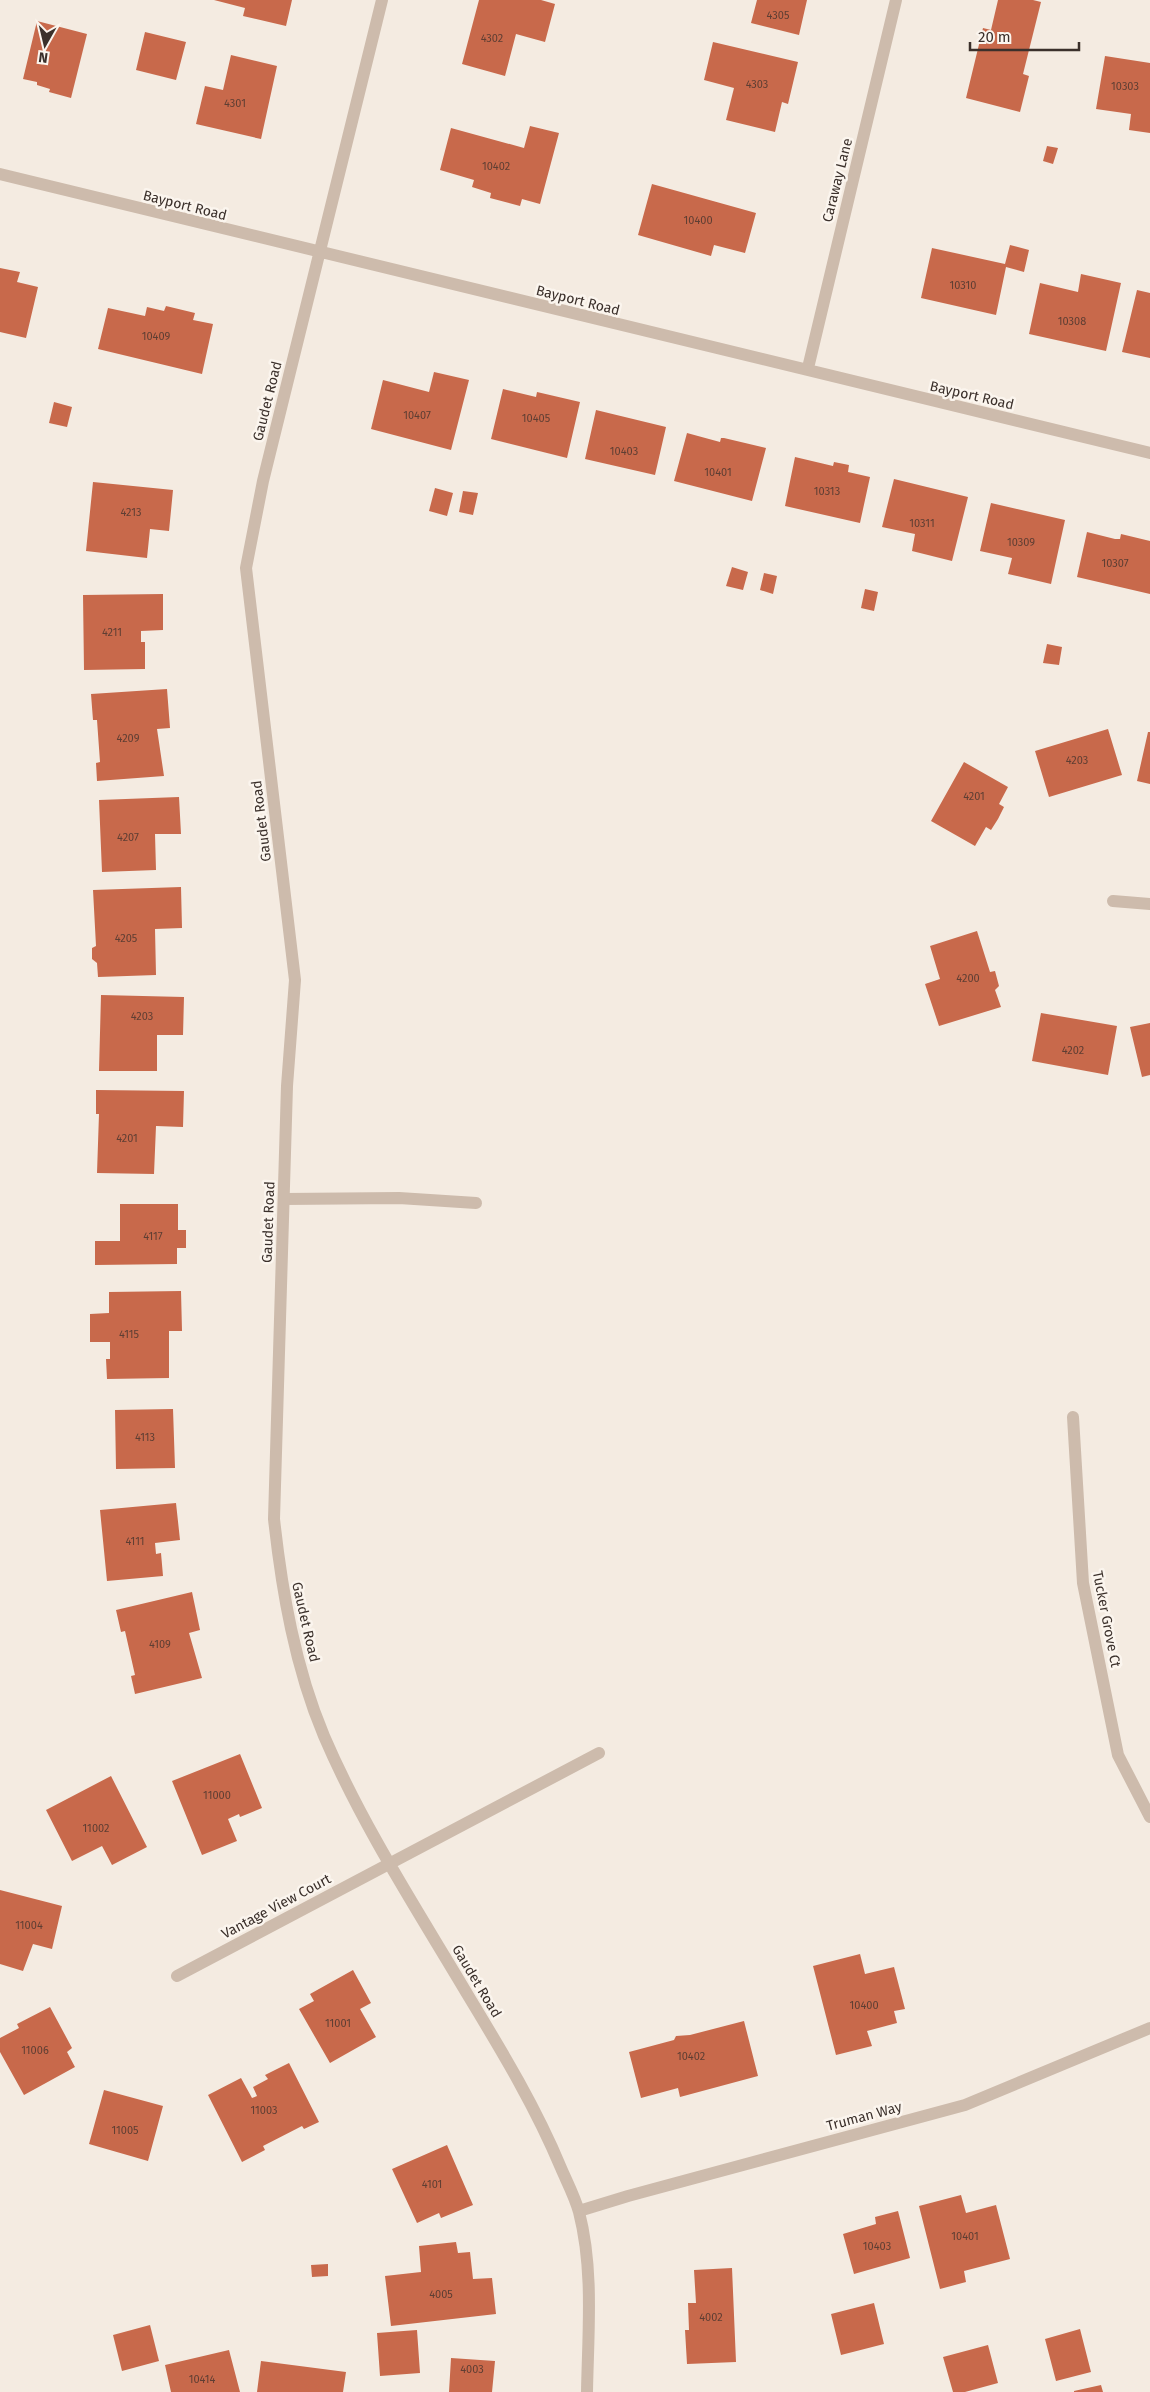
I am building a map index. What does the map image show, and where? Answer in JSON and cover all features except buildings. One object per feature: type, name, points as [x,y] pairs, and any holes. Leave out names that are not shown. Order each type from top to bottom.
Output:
[{"type":"street","name":"Gaudet Road","points":[[382,0],[263,481],[246,568],[295,980],[287,1086],[274,1519],[280,1576],[296,1651],[323,1734],[361,1813],[389,1863],[524,2089],[550,2141],[579,2211],[587,2268],[589,2313],[587,2392]]},
{"type":"street","name":"Caraway Lane","points":[[808,368],[896,0]]},
{"type":"street","name":"Bayport Road","points":[[0,174],[735,354],[808,368],[869,386],[1150,453]]},
{"type":"street","points":[[1113,901],[1150,904]]},
{"type":"street","points":[[284,1199],[399,1198],[476,1203]]},
{"type":"street","name":"Tucker Grove Ct","points":[[1072,1418],[1083,1583],[1118,1755],[1150,1817]]},
{"type":"street","name":"Vantage View Court","points":[[177,1976],[599,1753]]},
{"type":"street","name":"Truman Way","points":[[579,2211],[965,2105],[1150,2028]]}]
